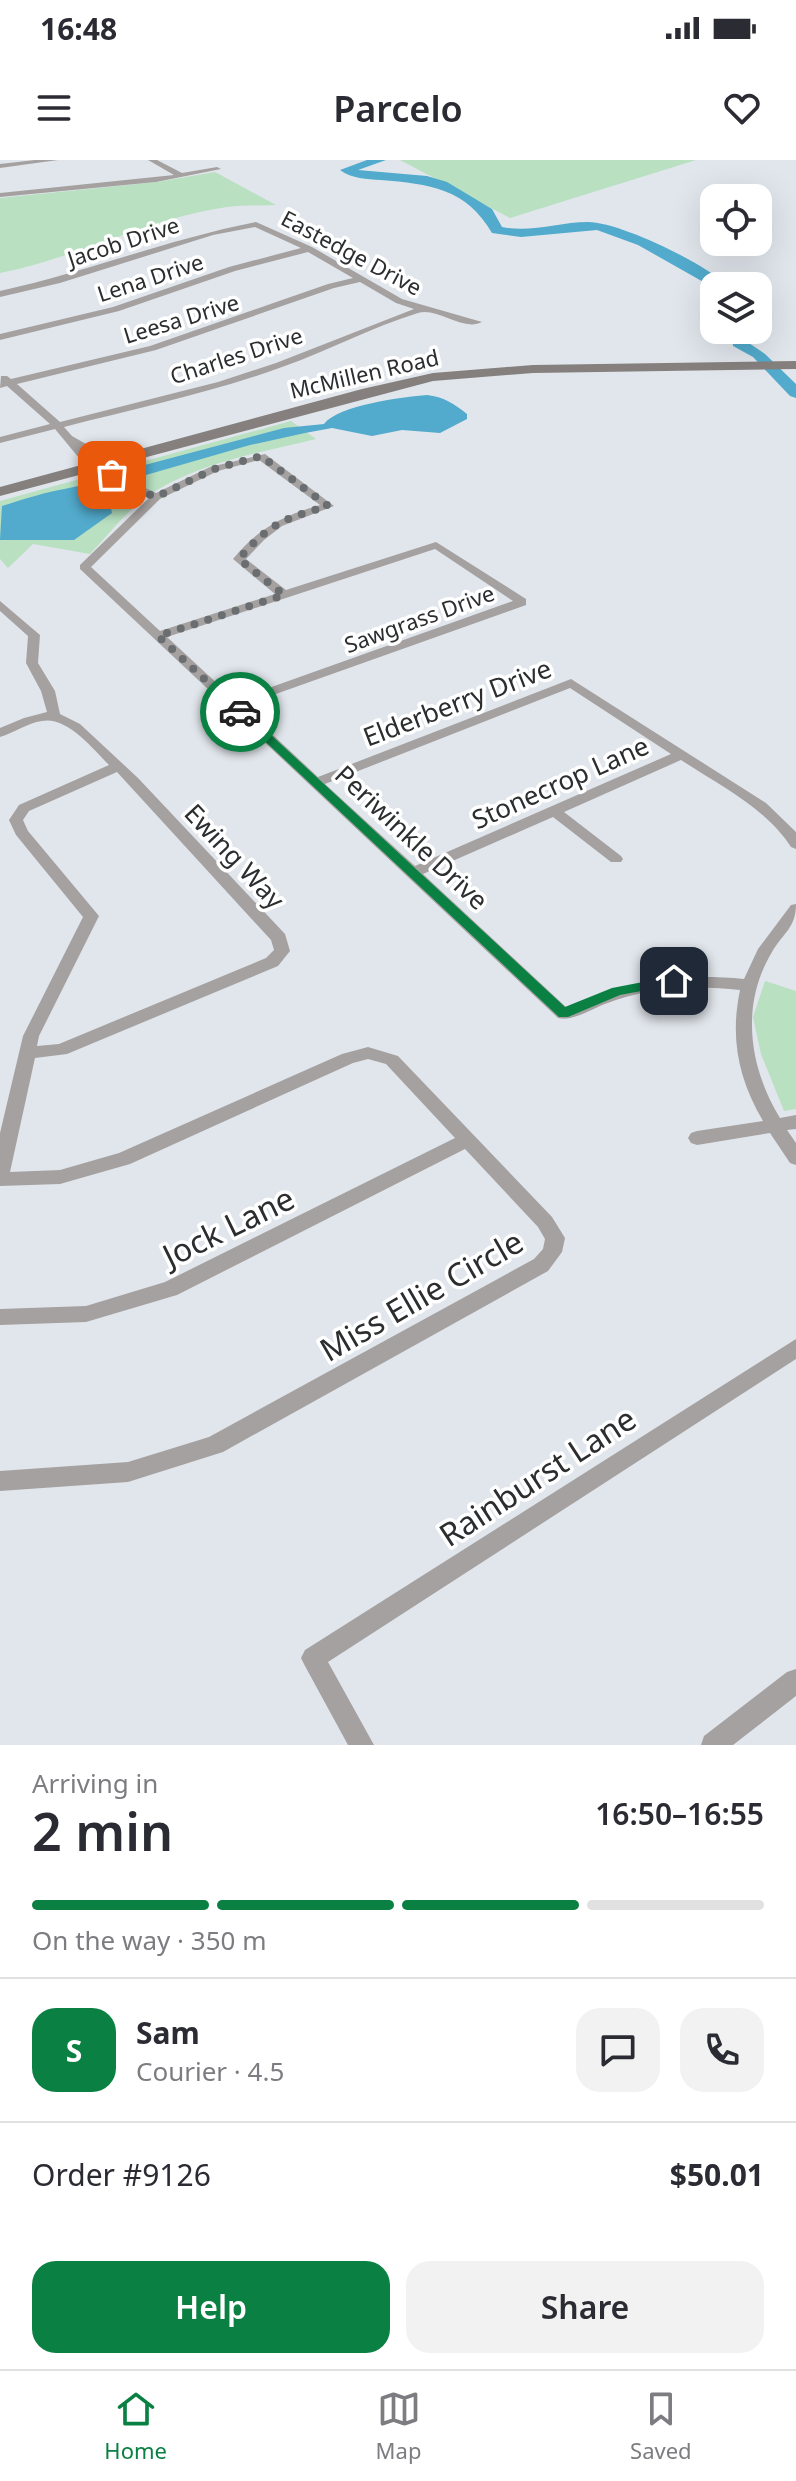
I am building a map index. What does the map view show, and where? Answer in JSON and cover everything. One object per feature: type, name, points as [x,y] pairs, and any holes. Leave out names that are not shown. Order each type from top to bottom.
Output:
[{"type":"main road","name":"McMillen Road","points":[[0,492],[434,368],[565,359],[796,354]]},
{"type":"main road","name":"McMillen Road","points":[[0,479],[98,463],[411,381],[533,369],[796,365]]},
{"type":"street","points":[[0,166],[54,160]]},
{"type":"street","points":[[152,160],[182,176]]},
{"type":"street","points":[[0,195],[182,176],[217,169]]},
{"type":"street","name":"Eastedge Drive","points":[[256,224],[421,309],[478,322]]},
{"type":"street","name":"Jacob Drive","points":[[0,294],[57,281],[211,233],[256,224]]},
{"type":"street","name":"Lena Drive","points":[[0,337],[116,309],[232,269],[309,249]]},
{"type":"street","name":"Leesa Drive","points":[[5,384],[153,348],[295,298],[361,279]]},
{"type":"street","name":"Charles Drive","points":[[0,440],[235,379],[421,309]]},
{"type":"street","points":[[0,375],[5,384],[58,426],[69,438],[72,449],[98,463],[128,486],[156,497],[214,469],[261,456],[328,506],[285,519],[262,533],[239,559],[284,595]]},
{"type":"street","name":"Periwinkle Drive","points":[[156,497],[84,567],[564,1014],[617,991],[655,982],[694,979],[750,985]]},
{"type":"street","name":"Sawgrass Drive","points":[[233,705],[522,602],[436,545],[284,595]]},
{"type":"street","points":[[158,636],[284,595]]},
{"type":"street","points":[[0,605],[34,635],[32,663],[48,691],[54,715],[40,717],[0,733]]},
{"type":"street","name":"Elderberry Drive","points":[[315,783],[571,683],[683,754]]},
{"type":"street","name":"Ewing Way","points":[[26,1053],[61,1050],[272,962],[282,951],[279,938],[118,766],[72,722],[54,715]]},
{"type":"street","points":[[683,754],[761,806],[791,835],[796,844]]},
{"type":"street","name":"Stonecrop Lane","points":[[413,873],[683,754]]},
{"type":"street","points":[[0,1176],[31,1036],[91,916],[21,832],[16,820],[24,808],[118,766]]},
{"type":"street","points":[[554,811],[616,859]]},
{"type":"street","points":[[796,909],[761,956],[750,985],[741,1028],[745,1065],[760,1104],[796,1158]]},
{"type":"street","name":"Miss Ellie Circle","points":[[0,1176],[60,1177],[124,1159],[348,1058],[368,1053],[392,1060],[545,1222],[555,1238],[552,1252],[541,1265],[215,1445],[128,1472],[0,1481]]},
{"type":"street","points":[[697,1138],[796,1122]]},
{"type":"street","name":"Jock Lane","points":[[0,1317],[86,1314],[170,1289],[467,1140]]},
{"type":"street","name":"Rainburst Lane","points":[[362,1745],[313,1658],[796,1348]]},
{"type":"street","points":[[713,1745],[796,1681]]},
{"type":"green space","points":[[400,160],[696,160],[510,218]]},
{"type":"green space","points":[[215,172],[276,205],[233,206],[198,212],[57,258],[0,273],[0,198],[157,182]]},
{"type":"green space","points":[[291,421],[316,439],[235,458],[176,480],[139,503],[90,554],[33,544],[8,568],[0,559],[0,501]]},
{"type":"green space","points":[[765,981],[796,991],[796,1109],[784,1111],[761,1054],[753,1017]]},
{"type":"water","points":[[427,395],[453,404],[467,414],[467,419],[440,433],[402,430],[372,436],[332,428],[250,445],[139,477],[112,489],[109,498],[112,513],[74,540],[0,540],[2,506],[115,478],[141,466],[284,428],[324,424],[331,417],[356,407]]},
{"type":"waterway","points":[[380,160],[346,170],[360,175],[427,180],[443,185],[488,212],[497,230],[509,233],[585,226],[610,229],[660,251],[700,274]]},
{"type":"waterway","points":[[740,344],[754,353]]},
{"type":"waterway","points":[[760,357],[796,393]]},
{"type":"way so far","points":[[112,475],[128,486],[156,497],[214,469],[261,456],[328,506],[285,519],[262,533],[239,559],[284,595],[158,636],[240,712]]},
{"type":"route","points":[[240,712],[564,1014],[617,991],[674,981]]}]
